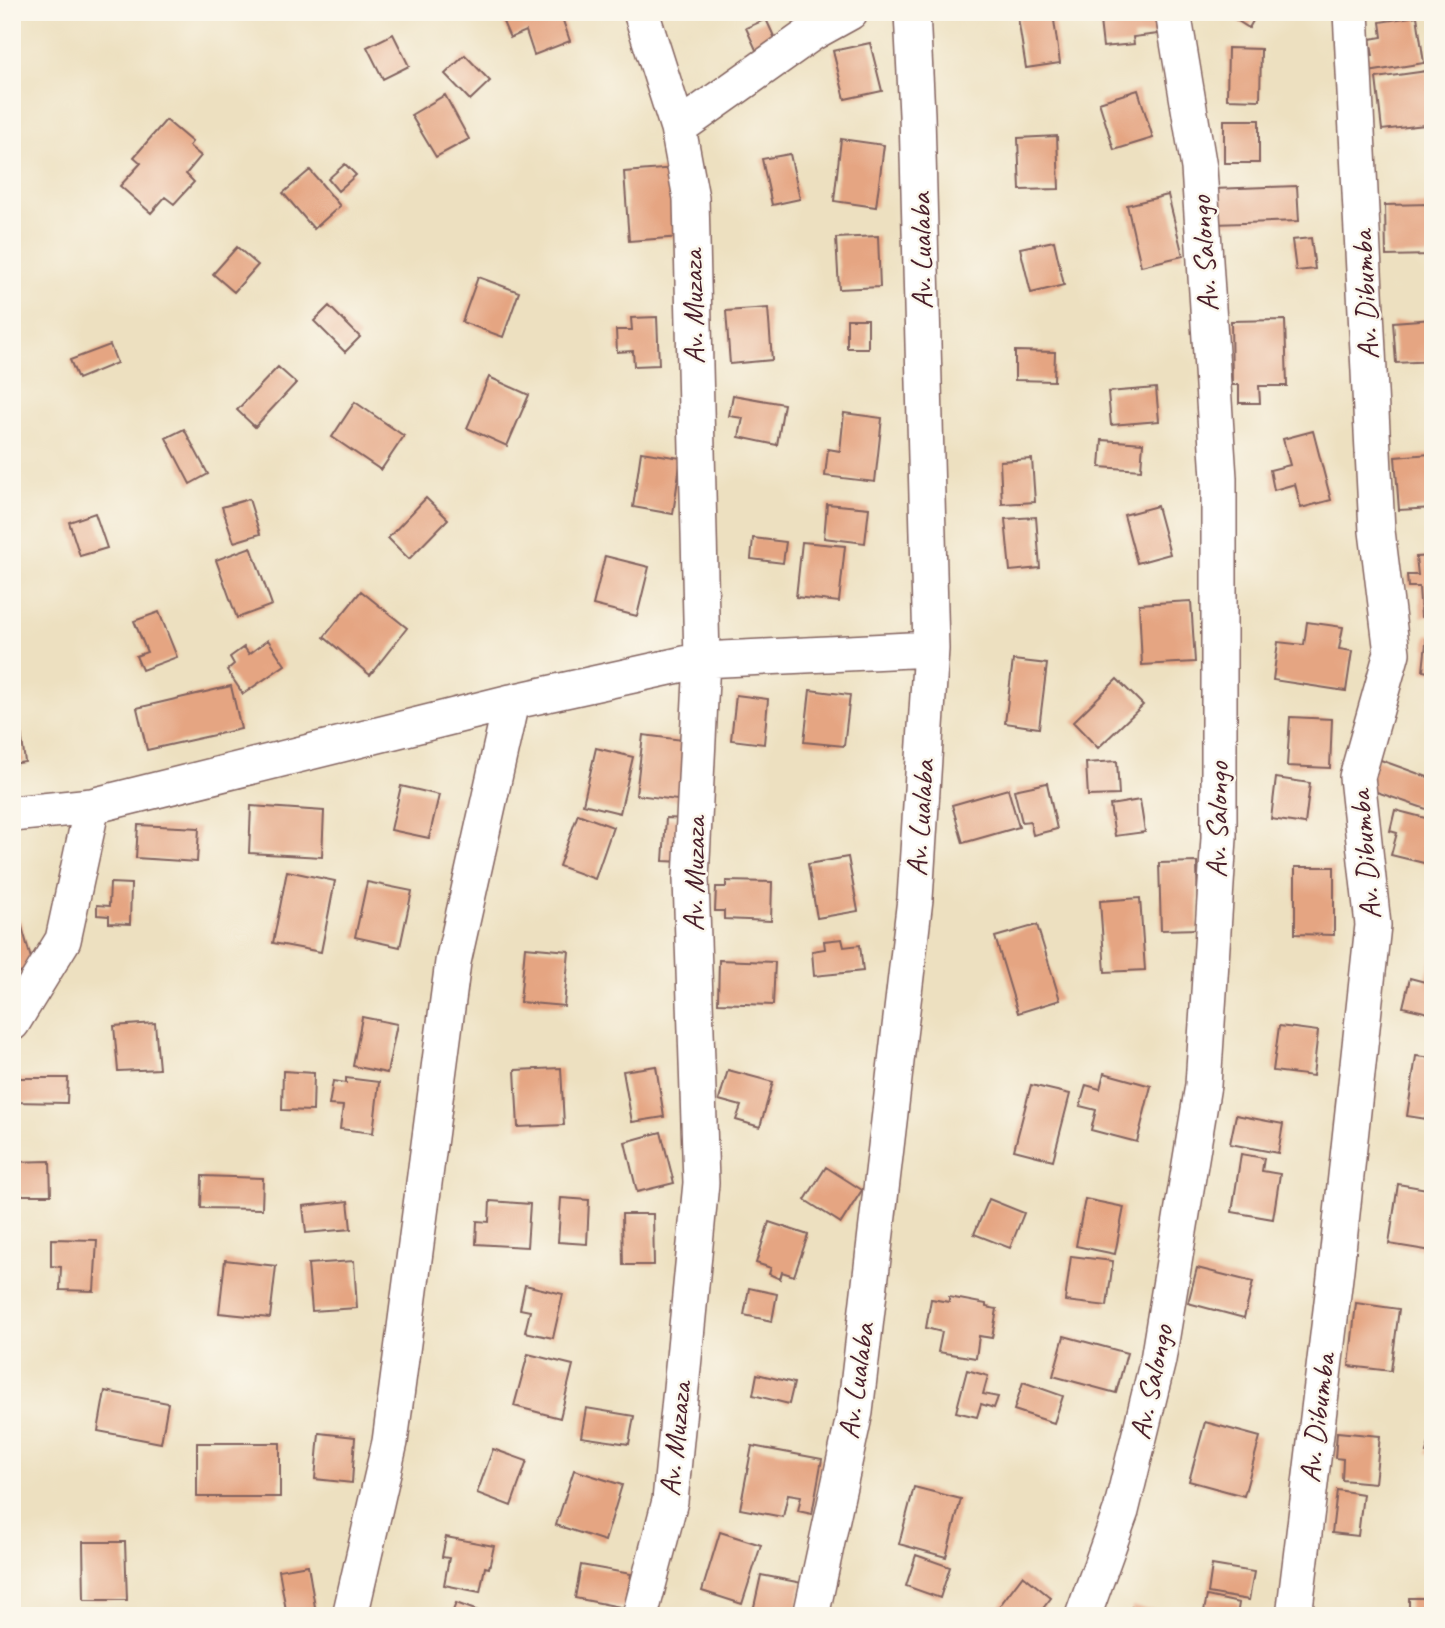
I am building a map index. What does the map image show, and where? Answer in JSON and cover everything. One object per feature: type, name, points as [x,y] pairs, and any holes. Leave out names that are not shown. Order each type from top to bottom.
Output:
[{"type":"street","name":"Av. Muzaza","points":[[640,1616],[670,1501],[701,1184],[691,879],[702,660],[691,198],[678,128],[641,12]]},
{"type":"street","points":[[678,128],[812,33],[850,12]]},
{"type":"street","name":"Av. Lualaba","points":[[811,1616],[855,1412],[915,899],[931,649],[912,12]]},
{"type":"street","name":"Av. Salongo","points":[[1083,1616],[1121,1511],[1158,1360],[1203,1085],[1219,838],[1219,478],[1199,168],[1173,12]]},
{"type":"street","name":"Av. Dibumba","points":[[1294,1616],[1336,1269],[1373,925],[1357,777],[1392,653],[1377,531],[1351,12]]},
{"type":"street","points":[[12,814],[92,806],[511,702],[702,660],[931,649]]},
{"type":"street","points":[[350,1616],[390,1442],[453,962],[511,702]]},
{"type":"street","points":[[12,1023],[63,940],[92,806]]},
{"type":"building","points":[[519,12],[560,12],[570,41],[534,55],[526,31],[510,38],[503,22],[520,16]]},
{"type":"building","points":[[1099,12],[1156,12],[1158,34],[1133,37],[1134,44],[1103,47]]},
{"type":"building","points":[[1224,12],[1258,12],[1249,28]]},
{"type":"building","points":[[1053,13],[1060,63],[1026,68],[1018,18]]},
{"type":"building","points":[[1417,16],[1424,63],[1368,72],[1365,56],[1373,56],[1370,39],[1382,37],[1380,22]]},
{"type":"building","points":[[766,19],[777,43],[757,52],[746,28]]},
{"type":"building","points":[[393,34],[409,66],[383,79],[367,47]]},
{"type":"building","points":[[870,43],[882,91],[845,99],[833,51]]},
{"type":"building","points":[[1228,48],[1261,49],[1260,100],[1227,99]]},
{"type":"building","points":[[465,55],[490,81],[470,100],[445,74]]},
{"type":"building","points":[[1427,71],[1433,124],[1382,130],[1376,78]]},
{"type":"building","points":[[1138,90],[1153,138],[1114,150],[1099,102]]},
{"type":"building","points":[[445,95],[469,139],[436,157],[411,115]]},
{"type":"building","points":[[166,120],[192,142],[189,146],[201,156],[186,174],[194,182],[174,204],[165,197],[151,213],[120,186],[141,163],[134,157]]},
{"type":"building","points":[[1224,120],[1259,120],[1259,163],[1224,163]]},
{"type":"building","points":[[1057,136],[1059,189],[1020,190],[1018,138]]},
{"type":"building","points":[[841,139],[884,145],[876,207],[834,201]]},
{"type":"building","points":[[790,154],[800,199],[772,205],[762,159]]},
{"type":"building","points":[[345,164],[356,175],[338,191],[328,179]]},
{"type":"building","points":[[676,168],[681,237],[629,241],[624,172]]},
{"type":"building","points":[[310,170],[340,206],[314,229],[283,193]]},
{"type":"building","points":[[1297,186],[1299,221],[1215,224],[1214,189]]},
{"type":"building","points":[[1168,195],[1183,256],[1141,266],[1127,205]]},
{"type":"building","points":[[1430,204],[1431,255],[1386,256],[1385,205]]},
{"type":"building","points":[[878,236],[880,287],[839,289],[836,238]]},
{"type":"building","points":[[1311,238],[1315,269],[1296,271],[1292,240]]},
{"type":"building","points":[[1054,241],[1064,285],[1031,293],[1020,248]]},
{"type":"building","points":[[237,247],[258,265],[234,292],[213,274]]},
{"type":"building","points":[[478,277],[519,292],[503,337],[462,322]]},
{"type":"building","points":[[329,306],[360,337],[345,352],[314,321]]},
{"type":"building","points":[[768,308],[772,360],[730,364],[726,311]]},
{"type":"building","points":[[657,317],[659,365],[634,366],[633,351],[617,352],[616,330],[632,330],[631,318]]},
{"type":"building","points":[[847,319],[868,319],[868,348],[847,348]]},
{"type":"building","points":[[1433,319],[1433,361],[1396,363],[1393,322]]},
{"type":"building","points":[[1285,320],[1287,386],[1259,386],[1260,403],[1239,403],[1239,385],[1232,385],[1231,321]]},
{"type":"building","points":[[110,345],[117,363],[78,379],[70,360]]},
{"type":"building","points":[[1015,351],[1055,352],[1054,381],[1015,380]]},
{"type":"building","points":[[278,367],[296,383],[255,427],[237,410]]},
{"type":"building","points":[[489,377],[529,395],[507,446],[467,428]]},
{"type":"building","points":[[1156,388],[1159,421],[1111,425],[1108,392]]},
{"type":"building","points":[[733,395],[784,404],[777,445],[739,437],[743,418],[729,416]]},
{"type":"building","points":[[355,402],[404,436],[381,470],[332,437]]},
{"type":"building","points":[[844,413],[882,418],[875,482],[825,476],[828,449],[840,451]]},
{"type":"building","points":[[184,429],[208,474],[190,484],[166,438]]},
{"type":"building","points":[[1313,431],[1331,500],[1301,508],[1295,484],[1274,490],[1270,470],[1290,465],[1283,439]]},
{"type":"building","points":[[1102,440],[1143,443],[1141,470],[1100,467]]},
{"type":"building","points":[[641,452],[681,458],[673,514],[633,507]]},
{"type":"building","points":[[1430,454],[1433,508],[1399,510],[1395,457]]},
{"type":"building","points":[[1032,459],[1035,502],[1002,504],[1000,461]]},
{"type":"building","points":[[426,498],[448,519],[409,559],[388,538]]},
{"type":"building","points":[[249,499],[260,534],[234,542],[222,507]]},
{"type":"building","points":[[827,504],[869,508],[865,543],[824,538]]},
{"type":"building","points":[[1157,506],[1170,554],[1137,563],[1124,515]]},
{"type":"building","points":[[95,513],[107,548],[80,556],[69,522]]},
{"type":"building","points":[[1036,517],[1040,568],[1010,571],[1005,519]]},
{"type":"building","points":[[753,538],[786,542],[783,563],[751,559]]},
{"type":"building","points":[[802,542],[845,546],[839,602],[796,597]]},
{"type":"building","points":[[251,547],[272,605],[237,618],[216,560]]},
{"type":"building","points":[[605,556],[649,567],[637,616],[593,605]]},
{"type":"building","points":[[1433,556],[1433,616],[1421,617],[1419,587],[1408,587],[1407,575],[1418,575],[1416,557]]},
{"type":"building","points":[[361,591],[407,628],[370,675],[324,637]]},
{"type":"building","points":[[1191,601],[1195,662],[1142,665],[1139,604]]},
{"type":"building","points":[[159,612],[177,657],[142,670],[136,656],[147,652],[134,621]]},
{"type":"building","points":[[1307,622],[1343,627],[1339,649],[1352,651],[1346,691],[1273,680],[1278,642],[1304,645]]},
{"type":"building","points":[[1427,634],[1433,635],[1433,673],[1423,671]]},
{"type":"building","points":[[268,640],[285,665],[243,694],[227,670],[234,664],[230,657],[244,647],[249,654]]},
{"type":"building","points":[[1013,660],[1047,664],[1039,728],[1005,723]]},
{"type":"building","points":[[1117,679],[1143,705],[1098,748],[1073,722]]},
{"type":"building","points":[[231,686],[241,729],[147,750],[137,708]]},
{"type":"building","points":[[810,690],[850,695],[844,746],[804,742]]},
{"type":"building","points":[[12,691],[16,691],[17,721],[12,721]]},
{"type":"building","points":[[736,695],[768,699],[764,744],[731,740]]},
{"type":"building","points":[[1290,717],[1332,719],[1330,768],[1287,766]]},
{"type":"building","points":[[20,725],[25,762],[12,764],[12,726]]},
{"type":"building","points":[[643,735],[691,741],[685,801],[636,795]]},
{"type":"building","points":[[596,748],[633,757],[620,813],[583,804]]},
{"type":"building","points":[[1375,758],[1433,779],[1432,811],[1365,788]]},
{"type":"building","points":[[1117,761],[1119,795],[1088,796],[1086,763]]},
{"type":"building","points":[[1276,778],[1310,783],[1305,824],[1271,819]]},
{"type":"building","points":[[1047,783],[1057,829],[1033,835],[1030,821],[1022,822],[1014,790]]},
{"type":"building","points":[[401,786],[439,795],[429,838],[391,830]]},
{"type":"building","points":[[1008,789],[1019,827],[963,843],[952,805]]},
{"type":"building","points":[[1140,800],[1145,832],[1115,836],[1110,805]]},
{"type":"building","points":[[251,806],[324,811],[322,857],[249,853]]},
{"type":"building","points":[[1395,810],[1433,820],[1433,846],[1428,864],[1391,855],[1397,833],[1390,831]]},
{"type":"building","points":[[578,814],[613,827],[595,879],[559,866]]},
{"type":"building","points":[[666,818],[687,819],[685,862],[663,861]]},
{"type":"building","points":[[138,825],[199,828],[197,862],[136,858]]},
{"type":"building","points":[[848,857],[858,911],[817,918],[808,864]]},
{"type":"building","points":[[1197,862],[1198,929],[1161,930],[1159,863]]},
{"type":"building","points":[[1295,867],[1334,867],[1334,935],[1295,934]]},
{"type":"building","points":[[287,871],[335,881],[321,952],[273,943]]},
{"type":"building","points":[[726,881],[772,882],[771,921],[724,919],[724,911],[715,911],[716,887],[726,887]]},
{"type":"building","points":[[367,882],[412,891],[400,947],[355,937]]},
{"type":"building","points":[[110,883],[131,884],[130,924],[109,923],[109,916],[97,915],[97,905],[109,906]]},
{"type":"building","points":[[1140,898],[1145,970],[1105,972],[1100,901]]},
{"type":"building","points":[[20,920],[34,969],[12,975],[12,922]]},
{"type":"building","points":[[1037,925],[1060,1000],[1018,1013],[995,937]]},
{"type":"building","points":[[842,939],[844,947],[860,945],[863,971],[814,976],[812,951],[825,949],[824,941]]},
{"type":"building","points":[[525,947],[569,951],[564,1006],[520,1002]]},
{"type":"building","points":[[1432,954],[1433,1014],[1403,1007],[1410,978],[1425,982]]},
{"type":"building","points":[[719,960],[775,962],[773,1005],[718,1003]]},
{"type":"building","points":[[362,1017],[397,1024],[387,1073],[353,1066]]},
{"type":"building","points":[[155,1023],[159,1069],[118,1071],[114,1026]]},
{"type":"building","points":[[1279,1026],[1318,1031],[1313,1076],[1273,1071]]},
{"type":"building","points":[[1416,1056],[1433,1058],[1433,1120],[1407,1116]]},
{"type":"building","points":[[656,1066],[664,1117],[632,1122],[623,1071]]},
{"type":"building","points":[[561,1068],[564,1125],[518,1127],[515,1070]]},
{"type":"building","points":[[728,1070],[773,1082],[760,1127],[736,1120],[741,1106],[719,1100]]},
{"type":"building","points":[[283,1071],[314,1073],[313,1111],[282,1110]]},
{"type":"building","points":[[1104,1073],[1151,1086],[1137,1142],[1091,1130],[1096,1110],[1080,1106],[1086,1085],[1100,1089]]},
{"type":"building","points":[[14,1078],[68,1078],[67,1103],[13,1102]]},
{"type":"building","points":[[346,1078],[379,1082],[373,1133],[340,1129],[343,1106],[329,1105],[333,1081],[346,1083]]},
{"type":"building","points":[[1031,1085],[1070,1094],[1053,1160],[1014,1150]]},
{"type":"building","points":[[1236,1115],[1283,1124],[1278,1153],[1230,1144]]},
{"type":"building","points":[[661,1132],[674,1183],[637,1192],[625,1142]]},
{"type":"building","points":[[1241,1154],[1264,1158],[1262,1171],[1280,1174],[1273,1219],[1232,1212]]},
{"type":"building","points":[[50,1161],[51,1195],[12,1195],[12,1162]]},
{"type":"building","points":[[826,1167],[862,1190],[841,1223],[805,1200]]},
{"type":"building","points":[[202,1176],[263,1178],[262,1209],[201,1208]]},
{"type":"building","points":[[1398,1184],[1433,1190],[1432,1251],[1389,1244]]},
{"type":"building","points":[[561,1198],[589,1200],[587,1244],[558,1242]]},
{"type":"building","points":[[989,1199],[1024,1213],[1010,1248],[974,1234]]},
{"type":"building","points":[[1085,1199],[1124,1207],[1115,1254],[1076,1246]]},
{"type":"building","points":[[348,1201],[351,1229],[306,1233],[303,1206]]},
{"type":"building","points":[[490,1201],[530,1204],[527,1247],[476,1244],[477,1221],[489,1222]]},
{"type":"building","points":[[622,1214],[653,1214],[654,1265],[623,1265]]},
{"type":"building","points":[[769,1222],[808,1235],[794,1276],[782,1272],[780,1279],[769,1274],[771,1268],[756,1263]]},
{"type":"building","points":[[51,1239],[97,1240],[94,1291],[60,1290],[61,1267],[51,1266]]},
{"type":"building","points":[[1071,1256],[1113,1261],[1107,1306],[1065,1301]]},
{"type":"building","points":[[225,1260],[276,1266],[270,1318],[219,1313]]},
{"type":"building","points":[[354,1261],[357,1308],[312,1311],[308,1264]]},
{"type":"building","points":[[1197,1268],[1253,1282],[1244,1318],[1188,1303]]},
{"type":"building","points":[[525,1285],[563,1294],[553,1338],[525,1332],[530,1311],[520,1309]]},
{"type":"building","points":[[749,1288],[777,1294],[772,1321],[744,1315]]},
{"type":"building","points":[[949,1297],[986,1304],[986,1307],[997,1309],[992,1338],[979,1336],[976,1358],[938,1352],[942,1332],[926,1328],[931,1299],[949,1302]]},
{"type":"building","points":[[1356,1303],[1399,1309],[1391,1371],[1349,1366]]},
{"type":"building","points":[[1064,1336],[1127,1353],[1116,1393],[1053,1376]]},
{"type":"building","points":[[528,1354],[573,1365],[560,1418],[514,1406]]},
{"type":"building","points":[[967,1370],[988,1376],[983,1394],[998,1397],[994,1408],[981,1404],[977,1417],[956,1412]]},
{"type":"building","points":[[757,1374],[794,1383],[789,1404],[753,1395]]},
{"type":"building","points":[[1023,1382],[1063,1396],[1054,1423],[1014,1410]]},
{"type":"building","points":[[105,1391],[168,1403],[161,1443],[98,1431]]},
{"type":"building","points":[[586,1408],[634,1416],[629,1444],[581,1437]]},
{"type":"building","points":[[1205,1422],[1260,1437],[1244,1496],[1189,1481]]},
{"type":"building","points":[[1337,1432],[1380,1436],[1375,1483],[1342,1480],[1343,1459],[1335,1458]]},
{"type":"building","points":[[319,1433],[355,1437],[352,1483],[315,1479]]},
{"type":"building","points":[[1433,1433],[1433,1454],[1426,1453]]},
{"type":"building","points":[[197,1443],[280,1443],[280,1497],[197,1497]]},
{"type":"building","points":[[752,1446],[822,1459],[812,1514],[798,1511],[801,1496],[788,1494],[783,1517],[740,1509]]},
{"type":"building","points":[[493,1449],[527,1461],[511,1506],[477,1493]]},
{"type":"building","points":[[574,1470],[622,1485],[605,1541],[556,1525]]},
{"type":"building","points":[[914,1487],[961,1499],[946,1557],[899,1544]]},
{"type":"building","points":[[1337,1490],[1363,1494],[1358,1536],[1332,1533]]},
{"type":"building","points":[[720,1532],[761,1545],[742,1604],[702,1591]]},
{"type":"building","points":[[446,1537],[494,1546],[489,1568],[485,1567],[480,1592],[444,1585],[449,1558],[442,1557]]},
{"type":"building","points":[[83,1542],[125,1542],[127,1600],[84,1600]]},
{"type":"building","points":[[916,1555],[950,1567],[940,1598],[906,1586]]},
{"type":"building","points":[[308,1565],[316,1613],[287,1616],[279,1570]]},
{"type":"building","points":[[581,1565],[631,1574],[625,1608],[575,1598]]},
{"type":"building","points":[[1212,1565],[1254,1572],[1249,1600],[1208,1593]]},
{"type":"building","points":[[761,1575],[802,1583],[795,1616],[752,1616]]},
{"type":"building","points":[[1023,1575],[1051,1598],[1037,1616],[992,1616]]},
{"type":"building","points":[[1207,1596],[1239,1603],[1237,1616],[1203,1616]]},
{"type":"building","points":[[1409,1598],[1433,1598],[1433,1616],[1409,1616]]},
{"type":"building","points":[[456,1603],[489,1615],[489,1616],[451,1616]]},
{"type":"building","points":[[1132,1607],[1167,1611],[1166,1616],[1131,1616]]}]
